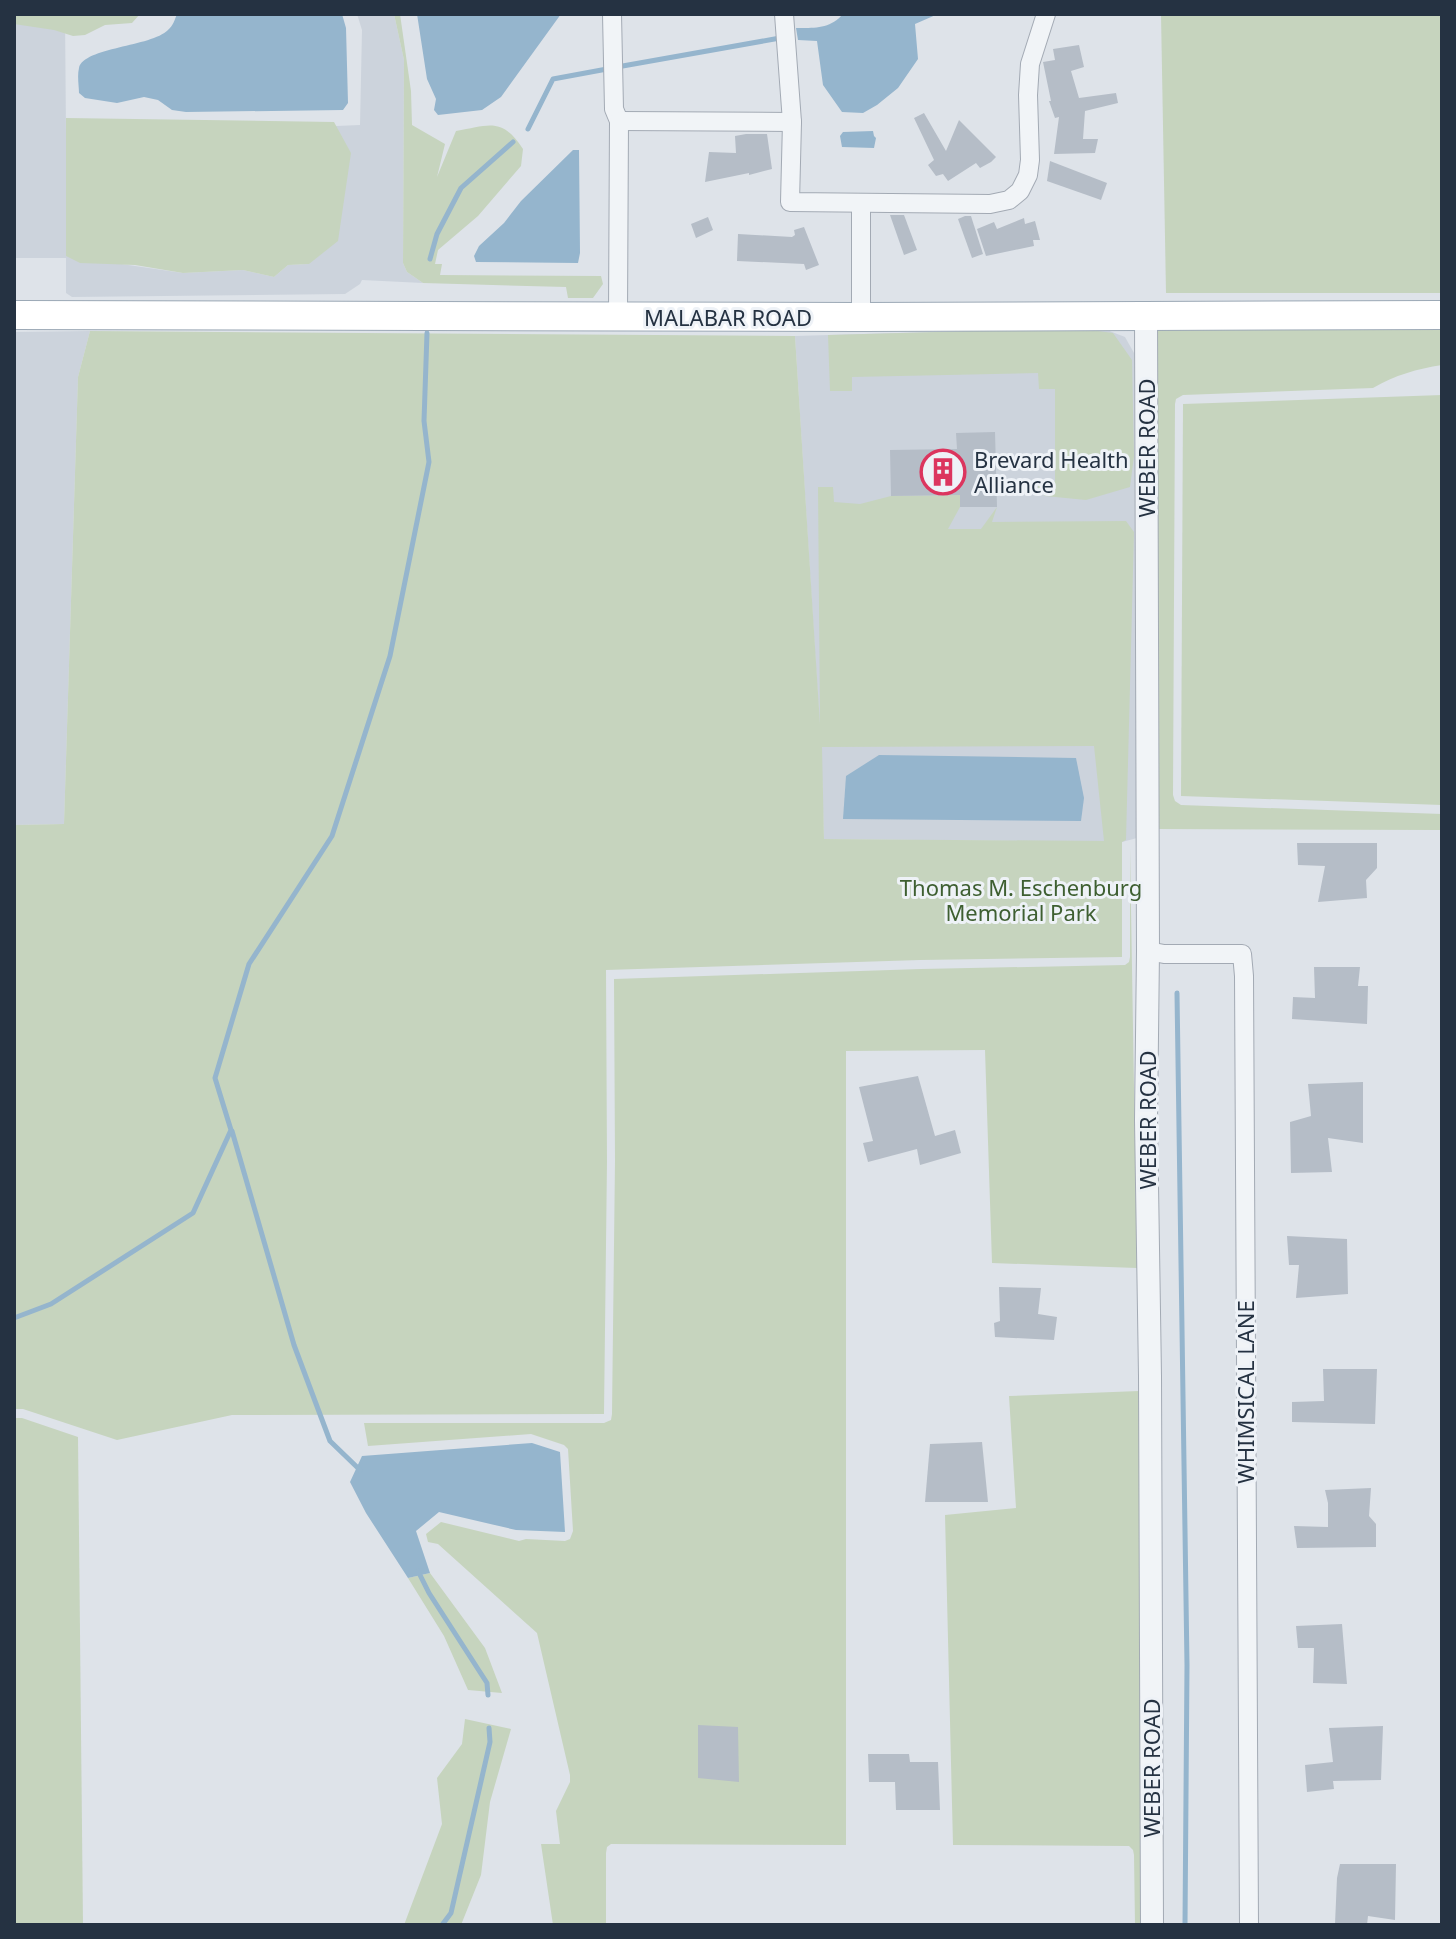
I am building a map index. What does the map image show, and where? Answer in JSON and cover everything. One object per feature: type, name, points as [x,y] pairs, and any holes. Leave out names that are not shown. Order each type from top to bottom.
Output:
[{"type":"main road","name":"MALABAR ROAD","points":[[14,315],[1442,315]]},
{"type":"street","points":[[612,14],[614,109],[619,121],[618,316]]},
{"type":"street","points":[[784,22],[792,122],[790,202],[990,204],[1009,200],[1020,191],[1028,175],[1030,64],[1046,14]]},
{"type":"street","points":[[619,121],[792,122]]},
{"type":"street","points":[[861,203],[861,317]]},
{"type":"street","name":"WEBER ROAD","points":[[1146,316],[1146,1120],[1152,1925]]},
{"type":"street","name":"WHIMSICAL LANE","points":[[1148,951],[1164,954],[1242,954],[1249,1925]]},
{"type":"shaded area","points":[[14,14],[65,14],[67,256],[183,273],[243,270],[274,277],[288,265],[309,264],[336,126],[360,125],[362,30],[357,14],[394,14],[404,60],[403,263],[407,272],[423,283],[362,280],[345,294],[72,297],[66,293],[66,258],[14,258]]},
{"type":"shaded area","points":[[1099,327],[1125,337],[1134,353],[1137,838],[1122,842],[824,839],[795,336]]},
{"type":"shaded area","points":[[90,331],[78,377],[64,824],[14,825],[14,332]]},
{"type":"green space","points":[[14,14],[140,14],[132,23],[105,25],[85,35],[73,36],[14,24]]},
{"type":"green space","points":[[394,14],[400,14],[411,91],[412,125],[445,144],[437,177],[456,131],[487,126],[502,128],[523,149],[521,166],[478,216],[438,250],[435,264],[442,264],[440,275],[601,276],[603,284],[593,298],[568,298],[566,287],[423,283],[407,272],[403,263],[404,60]]},
{"type":"green space","points":[[1161,14],[1442,14],[1442,293],[1166,293]]},
{"type":"green space","points":[[66,118],[334,122],[351,153],[338,241],[309,264],[288,265],[274,277],[243,270],[183,273],[135,265],[80,263],[66,256]]},
{"type":"green space","points":[[1155,326],[1442,326],[1442,365],[1406,373],[1373,388],[1183,395],[1176,399],[1173,795],[1181,805],[1442,814],[1442,830],[1157,829]]},
{"type":"green space","points":[[1044,329],[1113,333],[1132,360],[1134,456],[1130,487],[1086,500],[1045,496],[1039,491],[1037,482],[1055,481],[1055,389],[1039,389],[1038,373],[852,377],[852,391],[830,391],[828,335]]},
{"type":"green space","name":"Thomas M. Eschenburg Memorial Park","points":[[90,331],[795,336],[820,724],[818,487],[833,487],[834,502],[860,504],[891,496],[960,495],[960,507],[948,529],[981,529],[997,507],[992,522],[1126,521],[1134,532],[1126,840],[1122,842],[1122,957],[606,970],[604,1414],[232,1415],[117,1440],[23,1409],[14,1409],[14,825],[64,824],[78,377]],"holes":[[[1094,746],[1104,841],[824,839],[822,747]]]},
{"type":"green space","points":[[1442,395],[1442,805],[1181,796],[1183,404]]},
{"type":"green space","points":[[1130,848],[1137,1268],[992,1263],[985,1050],[846,1051],[846,1845],[611,1844],[606,1853],[606,1925],[553,1925],[541,1844],[560,1844],[556,1811],[570,1782],[570,1775],[537,1633],[438,1544],[428,1542],[426,1534],[441,1522],[519,1541],[570,1539],[573,1531],[568,1449],[531,1434],[368,1446],[364,1423],[604,1423],[611,1420],[614,979],[1125,965],[1130,957]]},
{"type":"green space","points":[[1139,1391],[1142,1925],[1135,1925],[1134,1855],[1129,1846],[953,1845],[945,1515],[1016,1508],[1009,1396]]},
{"type":"green space","points":[[14,1418],[78,1437],[83,1925],[14,1925]]},
{"type":"green space","points":[[430,1573],[485,1648],[502,1693],[468,1690],[444,1636],[408,1578]]},
{"type":"green space","points":[[465,1719],[511,1729],[490,1802],[481,1875],[461,1925],[404,1925],[442,1824],[437,1778],[462,1744]]},
{"type":"water","points":[[177,14],[342,14],[346,28],[348,103],[343,110],[186,112],[172,110],[158,100],[144,97],[117,103],[85,98],[79,93],[78,71],[84,61],[105,51],[160,36],[170,28]]},
{"type":"water","points":[[417,14],[561,14],[501,97],[482,110],[438,115],[434,110],[436,99],[427,79]]},
{"type":"water","points":[[843,14],[938,14],[915,24],[918,59],[898,88],[863,113],[842,112],[823,85],[817,41],[798,40],[796,28],[827,25]]},
{"type":"water","points":[[873,131],[876,138],[874,148],[842,147],[840,136],[843,132]]},
{"type":"water","points":[[573,150],[579,150],[578,263],[476,262],[474,256],[479,246]]},
{"type":"water","points":[[879,755],[1076,758],[1084,798],[1081,821],[843,819],[846,776]]},
{"type":"water","points":[[532,1443],[560,1452],[565,1532],[516,1530],[439,1512],[416,1531],[430,1573],[408,1578],[350,1482],[362,1456]]},
{"type":"building","points":[[1079,45],[1084,67],[1071,71],[1079,98],[1116,93],[1118,103],[1085,111],[1083,139],[1098,139],[1095,153],[1054,154],[1059,117],[1055,118],[1049,101],[1043,62],[1055,60],[1053,49]]},
{"type":"building","points":[[924,113],[946,151],[959,120],[996,157],[980,168],[976,163],[948,181],[943,174],[936,176],[928,165],[934,160],[914,118]]},
{"type":"building","points":[[767,134],[772,169],[705,182],[709,152],[736,153],[735,136]]},
{"type":"building","points":[[1050,161],[1107,183],[1101,200],[1047,181]]},
{"type":"building","points":[[890,215],[904,215],[917,250],[904,255]]},
{"type":"building","points":[[971,216],[983,254],[972,258],[958,219]]},
{"type":"building","points":[[708,217],[713,230],[696,238],[691,224]]},
{"type":"building","points":[[1024,218],[1025,224],[1035,221],[1040,240],[1033,240],[1034,246],[986,256],[977,229],[994,222],[997,229]]},
{"type":"building","points":[[804,227],[819,265],[806,270],[804,264],[737,261],[738,234],[792,237],[794,230]]},
{"type":"building","name":"Brevard Health Alliance","points":[[995,432],[997,507],[960,507],[960,495],[891,496],[890,450],[957,449],[956,433]]},
{"type":"building","points":[[1297,843],[1377,843],[1377,868],[1366,880],[1367,898],[1318,902],[1325,866],[1298,865]]},
{"type":"building","points":[[1314,967],[1360,967],[1358,986],[1368,986],[1367,1024],[1292,1019],[1293,997],[1315,998]]},
{"type":"building","points":[[918,1076],[935,1136],[955,1130],[961,1153],[920,1165],[917,1149],[868,1162],[863,1143],[873,1141],[859,1087]]},
{"type":"building","points":[[1363,1082],[1363,1143],[1328,1138],[1332,1172],[1291,1173],[1290,1122],[1311,1116],[1308,1084]]},
{"type":"building","points":[[1287,1236],[1347,1239],[1348,1294],[1296,1298],[1299,1265],[1289,1265]]},
{"type":"building","points":[[999,1287],[1041,1288],[1038,1314],[1057,1317],[1054,1340],[995,1337],[994,1323],[1000,1321]]},
{"type":"building","points":[[1323,1369],[1377,1369],[1375,1424],[1292,1422],[1292,1402],[1324,1401]]},
{"type":"building","points":[[982,1442],[988,1502],[925,1502],[930,1444]]},
{"type":"building","points":[[1371,1488],[1369,1516],[1376,1524],[1376,1547],[1297,1548],[1294,1526],[1328,1527],[1325,1490]]},
{"type":"building","points":[[1342,1624],[1347,1684],[1313,1683],[1314,1648],[1298,1648],[1296,1626]]},
{"type":"building","points":[[698,1725],[738,1727],[739,1782],[698,1778]]},
{"type":"building","points":[[1383,1726],[1381,1780],[1333,1781],[1334,1789],[1307,1792],[1305,1765],[1333,1762],[1329,1728]]},
{"type":"building","points":[[868,1754],[909,1754],[910,1762],[938,1762],[940,1810],[896,1810],[895,1782],[869,1782]]},
{"type":"building","points":[[1340,1864],[1396,1864],[1395,1920],[1368,1916],[1367,1925],[1335,1924]]},
{"type":"waterway","points":[[617,67],[780,38]]},
{"type":"waterway","points":[[528,129],[553,79],[607,69]]},
{"type":"waterway","points":[[430,259],[437,234],[461,188],[513,142]]},
{"type":"waterway","points":[[14,1318],[51,1304],[193,1213],[231,1130],[215,1078],[249,964],[332,836],[390,656],[429,462],[424,421],[427,333]]},
{"type":"waterway","points":[[1177,993],[1187,1665],[1185,1925]]},
{"type":"waterway","points":[[232,1131],[294,1345],[330,1441],[360,1470]]},
{"type":"waterway","points":[[418,1571],[487,1683],[488,1695]]},
{"type":"waterway","points":[[442,1925],[451,1913],[490,1742],[489,1728]]},
{"type":"place","name":"Brevard Health Alliance","points":[[943,472]]}]
